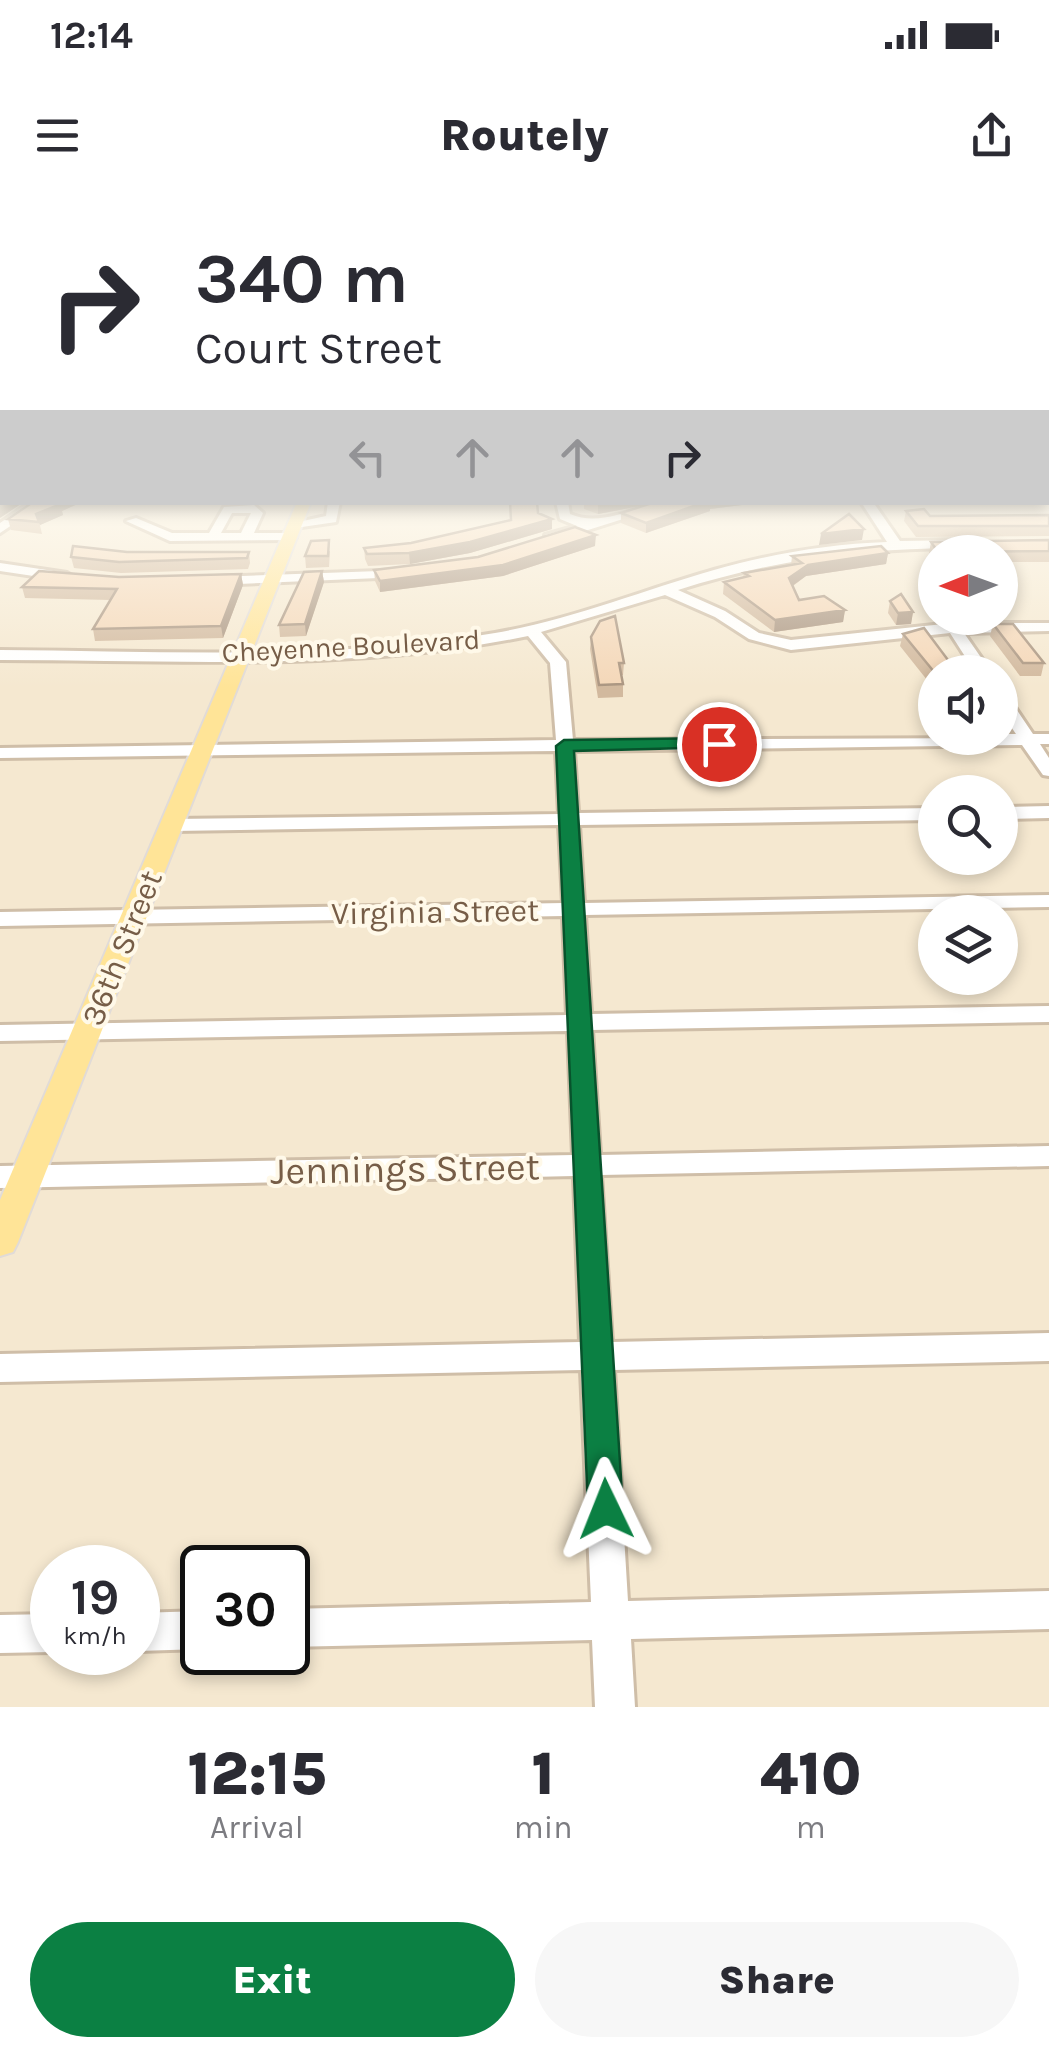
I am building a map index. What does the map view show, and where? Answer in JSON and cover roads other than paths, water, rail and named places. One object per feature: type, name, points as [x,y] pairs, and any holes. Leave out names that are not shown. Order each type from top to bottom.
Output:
[{"type":"main road","name":"36th Street","points":[[0,1242],[14,1176],[88,1030],[285,547]]},
{"type":"street","name":"Cheyenne Boulevard","points":[[0,656],[404,649],[532,631],[782,558],[836,547]]},
{"type":"street","points":[[0,567],[82,580]]},
{"type":"street","points":[[195,581],[426,569]]},
{"type":"street","points":[[666,590],[720,614],[754,636],[791,645],[918,632]]},
{"type":"street","points":[[1018,627],[1049,627]]},
{"type":"street","points":[[532,631],[558,662],[600,1358],[615,1707]]},
{"type":"street","points":[[1018,725],[1049,771]]},
{"type":"street","points":[[0,753],[1049,739]]},
{"type":"street","points":[[1018,813],[1049,812]]},
{"type":"street","points":[[173,825],[918,814]]},
{"type":"street","name":"Virginia Street","points":[[0,919],[1049,902]]},
{"type":"street","points":[[0,1033],[1049,1014]]},
{"type":"street","name":"Jennings Street","points":[[14,1176],[1049,1156]]},
{"type":"street","points":[[0,1368],[1049,1347]]},
{"type":"street","points":[[310,1628],[1049,1610]]},
{"type":"street","points":[[0,1634],[30,1633]]}]
